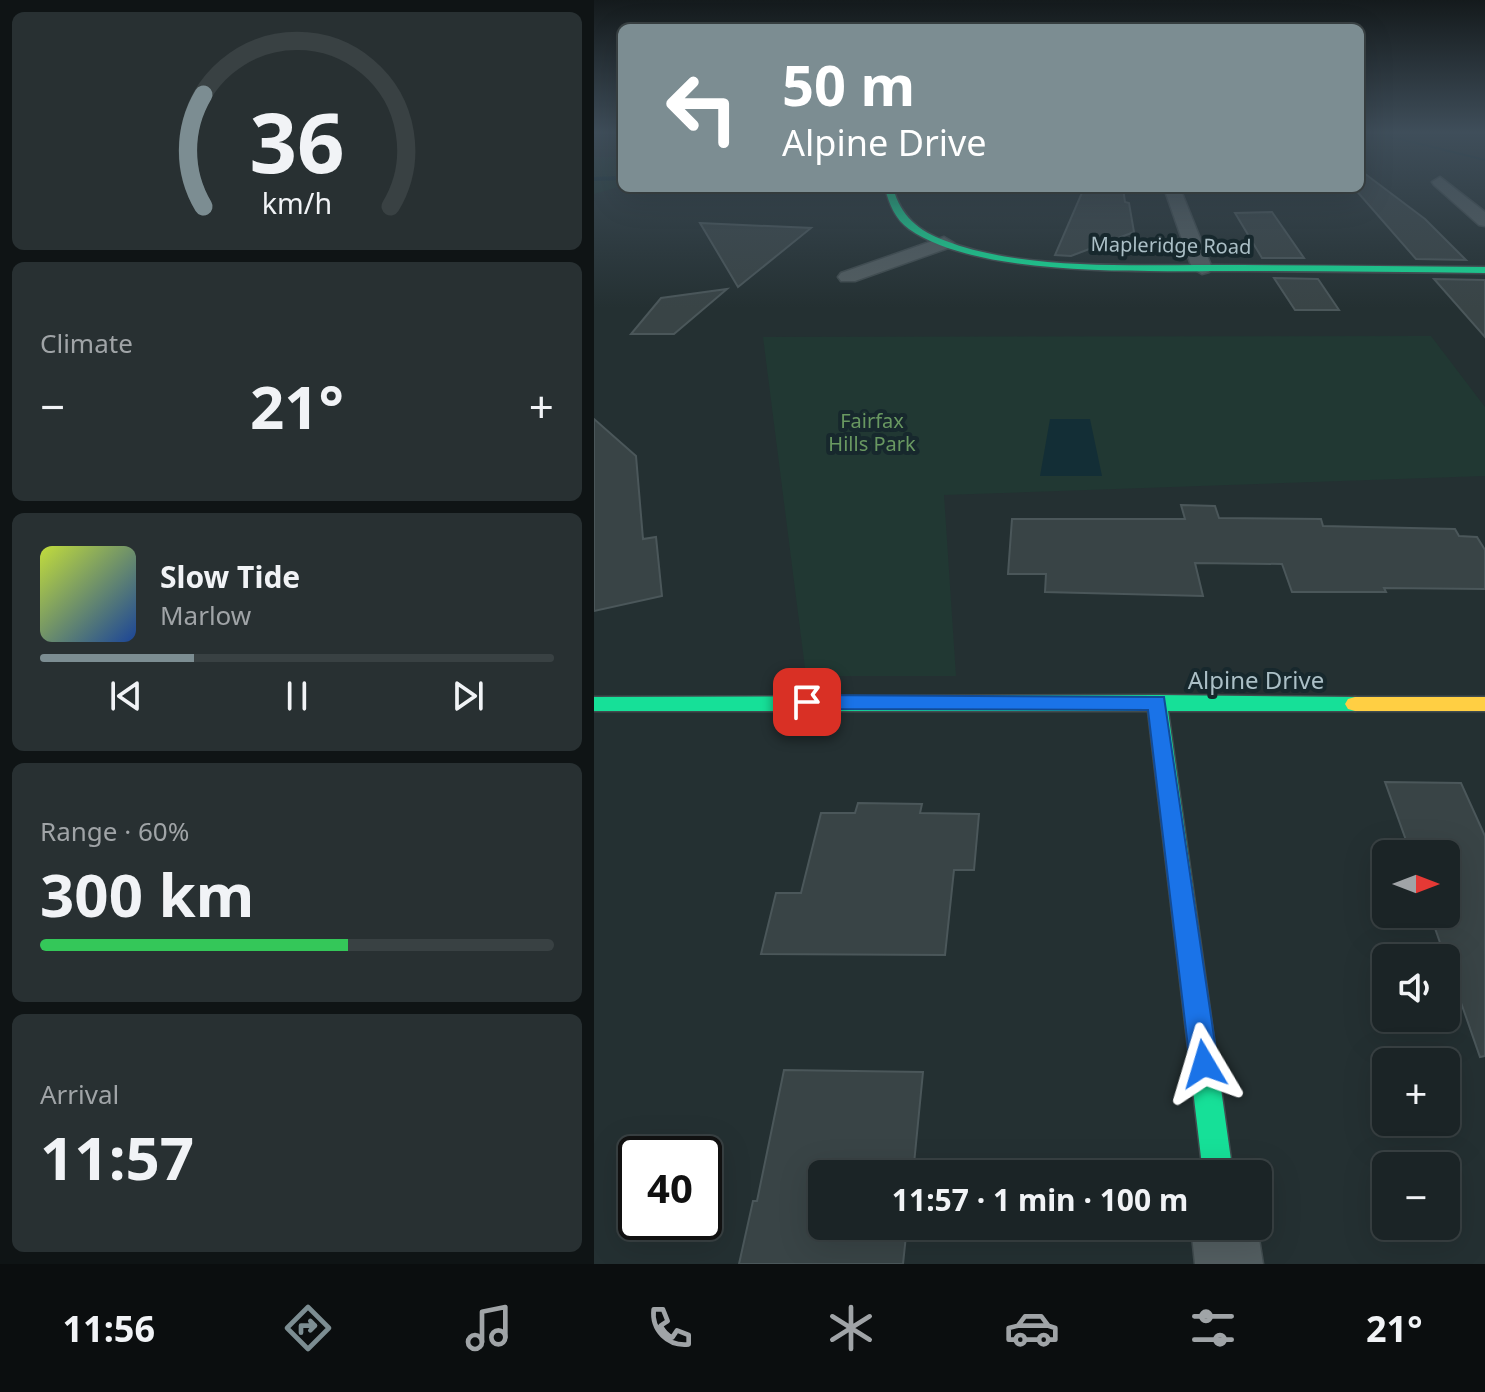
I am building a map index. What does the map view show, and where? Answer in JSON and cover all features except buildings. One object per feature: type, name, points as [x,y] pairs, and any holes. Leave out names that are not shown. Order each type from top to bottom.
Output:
[{"type":"street","points":[[1449,190],[1485,221]]},
{"type":"street","name":"Mapleridge Road","points":[[890,192],[893,211],[902,222],[944,243],[1048,263],[1202,268],[1485,270]]},
{"type":"street","points":[[1174,192],[1202,268]]},
{"type":"street","points":[[848,277],[944,243]]},
{"type":"street","points":[[1157,702],[1216,1160]]},
{"type":"street","name":"Alpine Drive","points":[[594,704],[1485,704]]},
{"type":"street","points":[[1226,1240],[1229,1264]]},
{"type":"green space","name":"Fairfax Hills Park","points":[[1431,336],[1485,407],[1485,476],[944,495],[956,676],[806,676],[763,337]]},
{"type":"water","points":[[1050,419],[1090,419],[1102,476],[1040,476]]},
{"type":"traffic: fast","points":[[890,192],[904,220],[942,243],[981,254],[1026,261],[1123,267],[1485,270]]},
{"type":"traffic: fast","points":[[1157,702],[1216,1160]]},
{"type":"traffic: fast","points":[[594,704],[1355,704]]},
{"type":"traffic: slow","points":[[1355,704],[1485,704]]},
{"type":"route","points":[[807,702],[1157,702],[1204,1064]]}]
